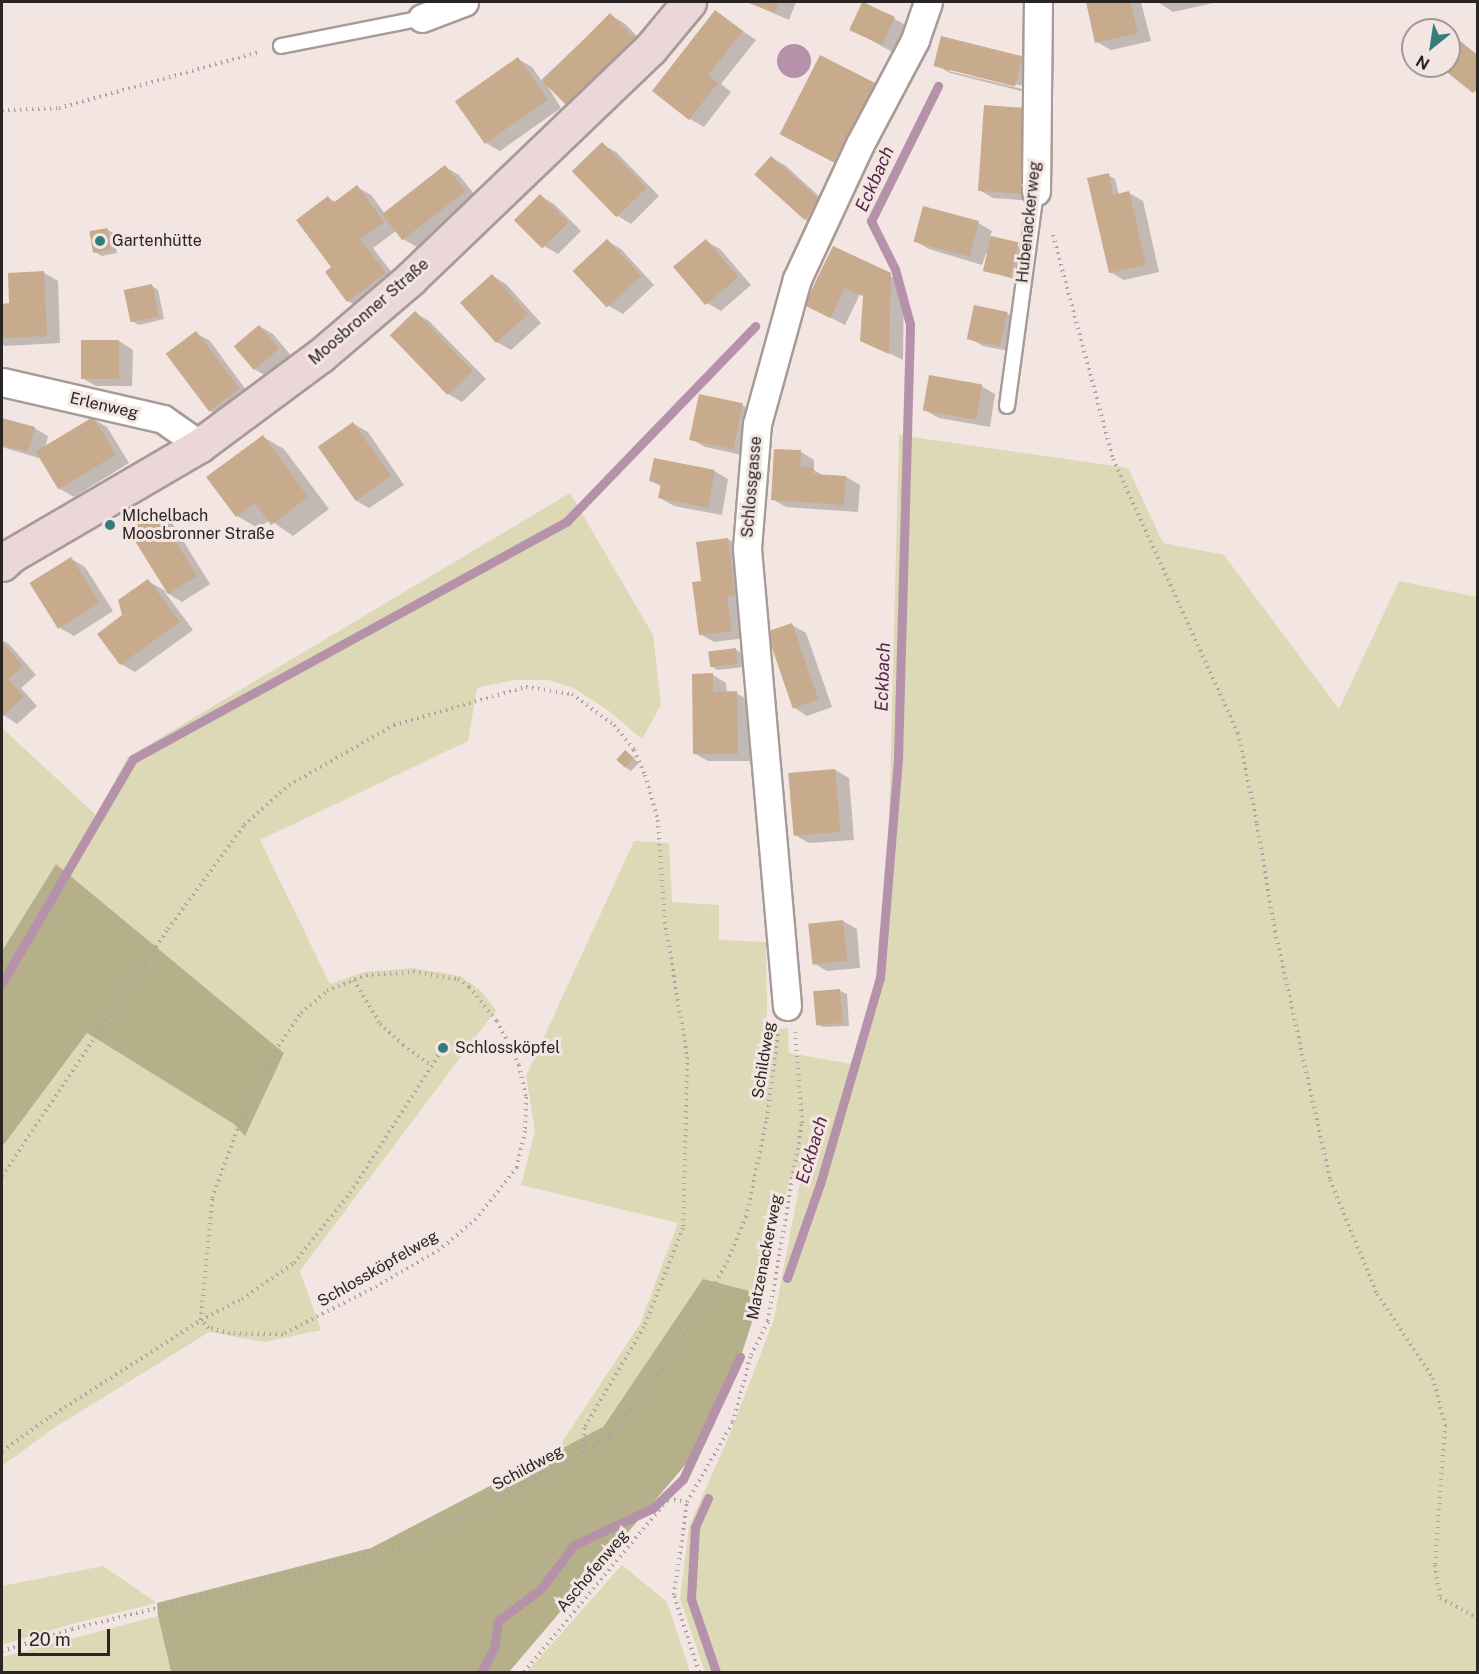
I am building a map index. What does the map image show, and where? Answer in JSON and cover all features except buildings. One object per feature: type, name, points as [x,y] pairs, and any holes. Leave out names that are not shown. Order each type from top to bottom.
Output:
[{"type":"main road","name":"Moosbronner Straße","points":[[5,556],[200,445],[320,356],[410,279],[650,49],[689,2]]},
{"type":"street","points":[[422,18],[464,2]]},
{"type":"street","name":"Schlossgasse","points":[[787,1006],[747,548],[757,424],[797,279],[860,144],[915,40],[928,2]]},
{"type":"street","name":"Hubenackerweg","points":[[1036,191],[1038,2]]},
{"type":"street","name":"Erlenweg","points":[[2,382],[163,419],[200,445]]},
{"type":"lane","points":[[281,46],[422,18]]},
{"type":"lane","name":"Hubenackerweg","points":[[1007,406],[1036,191]]},
{"type":"path","points":[[2,110],[59,108],[281,46]]},
{"type":"path","points":[[1036,191],[1046,206],[1113,459],[1238,734],[1257,824],[1275,931],[1330,1179],[1377,1294],[1433,1378],[1445,1425],[1435,1565],[1440,1598],[1478,1618]]},
{"type":"path","points":[[2,1176],[168,929],[244,825],[289,785],[394,724],[526,687],[572,694],[614,724],[634,750],[645,775],[658,820],[665,922],[687,1058],[683,1228],[644,1328],[585,1428],[583,1453]]},
{"type":"path","name":"Schlossköpfelweg","points":[[413,972],[458,979],[470,987],[487,1006],[519,1065],[526,1097],[525,1131],[517,1167],[476,1219],[440,1250],[284,1334],[230,1333],[209,1328],[201,1320],[212,1198],[245,1108],[275,1051],[301,1013],[327,991],[366,975],[413,972]]},
{"type":"path","points":[[354,980],[380,1024],[403,1045],[432,1066]]},
{"type":"path","name":"Schildweg","points":[[2,1651],[72,1629],[402,1548],[583,1453],[611,1434],[654,1380],[704,1304],[727,1262],[746,1217],[767,1119],[778,1026],[787,1006]]},
{"type":"path","name":"Matzenackerweg","points":[[699,1672],[674,1595],[687,1502],[733,1422],[751,1355],[768,1321],[802,1123],[794,1027],[787,1006]]},
{"type":"path","points":[[2,1451],[201,1320],[242,1299],[294,1263],[350,1193],[443,1048]]},
{"type":"path","name":"Aschofenweg","points":[[524,1672],[668,1499],[687,1502]]},
{"type":"shaded area","points":[[794,44],[806,49],[811,61],[806,73],[794,78],[782,73],[777,61],[782,49]]},
{"type":"shaded area","points":[[899,435],[1128,468],[1163,543],[1224,555],[1339,709],[1399,581],[1477,597],[1477,1672],[705,1672],[680,1599],[689,1526],[730,1434],[774,1319],[800,1182],[790,1179],[761,1294],[703,1280],[601,1429],[555,1453],[640,1324],[678,1223],[521,1185],[535,1131],[526,1076],[634,841],[669,843],[672,902],[719,905],[719,940],[766,942],[767,1011],[764,1031],[788,1028],[789,1053],[852,1064],[877,976],[888,862]]},
{"type":"shaded area","points":[[570,493],[653,635],[661,705],[642,739],[609,711],[574,688],[548,680],[514,680],[477,688],[468,741],[260,840],[330,984],[364,972],[413,968],[460,976],[480,990],[496,1010],[300,1271],[321,1330],[265,1342],[209,1332],[54,1428],[2,1466],[2,1147],[87,1033],[234,1124],[244,1135],[284,1053],[56,864],[2,951],[2,728],[96,815],[128,757]]},
{"type":"shaded area","points":[[56,864],[284,1053],[245,1136],[234,1124],[87,1033],[2,1147],[2,951]]},
{"type":"shaded area","points":[[703,1279],[761,1294],[731,1387],[703,1444],[509,1672],[171,1672],[157,1603],[371,1548],[603,1427]]},
{"type":"shaded area","points":[[622,1565],[667,1602],[690,1672],[527,1672]]},
{"type":"shaded area","points":[[103,1566],[157,1603],[68,1625],[2,1645],[2,1586]]},
{"type":"shaded area","points":[[158,1616],[171,1672],[2,1672],[2,1657]]},
{"type":"waterway","name":"Eckbach","points":[[787,1278],[820,1184],[880,978],[898,757],[910,324],[895,269],[871,221],[938,86]]},
{"type":"waterway","points":[[2,983],[133,759],[567,521],[755,326]]},
{"type":"waterway","name":"Eckbach","points":[[481,1672],[494,1649],[498,1621],[541,1589],[574,1545],[653,1508],[683,1479],[740,1357]]},
{"type":"waterway","points":[[708,1498],[695,1527],[691,1599],[716,1672]]},
{"type":"place","name":"Gartenhütte","points":[[100,241]]},
{"type":"place","name":"MIchelbach Moosbronner Straße","points":[[110,525]]},
{"type":"place","name":"Schlossköpfel","points":[[443,1048]]}]
